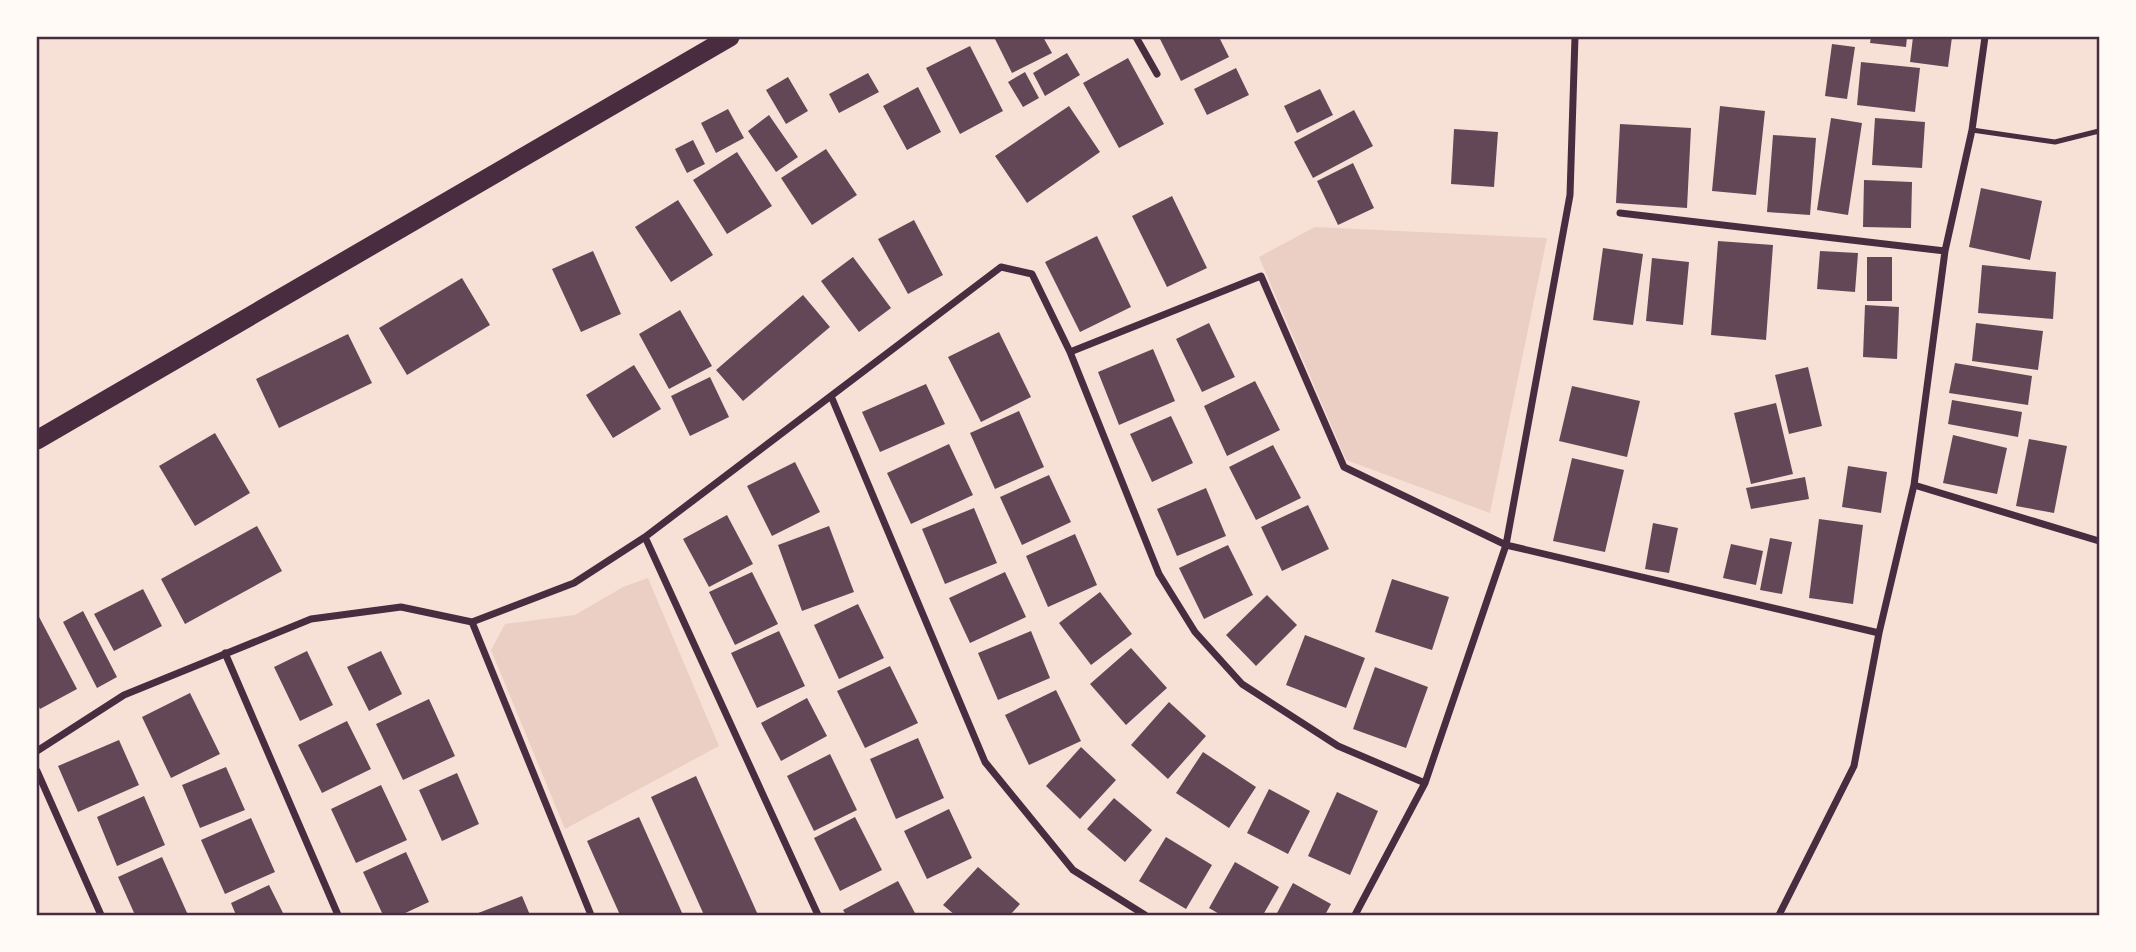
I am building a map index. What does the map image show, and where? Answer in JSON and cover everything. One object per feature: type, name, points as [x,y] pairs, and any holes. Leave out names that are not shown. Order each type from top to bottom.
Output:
[{"type":"highway","points":[[37,440],[730,37]]},
{"type":"street","points":[[1136,37],[1157,74]]},
{"type":"street","points":[[1355,915],[1425,783],[1506,545],[1570,195],[1575,37]]},
{"type":"street","points":[[1779,915],[1854,766],[1880,633],[1914,485],[1945,251],[1972,130],[1985,37]]},
{"type":"street","points":[[1620,213],[1945,251]]},
{"type":"street","points":[[37,751],[124,695],[312,619],[401,607],[472,622],[574,583],[645,537],[1001,267],[1031,274],[1070,352],[1159,574],[1195,632],[1242,684],[1338,746],[1425,783]]},
{"type":"street","points":[[1070,352],[1261,276],[1344,467],[1506,545],[1880,633]]},
{"type":"street","points":[[831,396],[985,762],[1073,870],[1145,915]]},
{"type":"street","points":[[1914,485],[2099,541]]},
{"type":"street","points":[[645,537],[818,915]]},
{"type":"street","points":[[472,622],[591,915]]},
{"type":"street","points":[[225,653],[338,915]]},
{"type":"street","points":[[37,771],[101,915]]},
{"type":"lane","points":[[1972,130],[2056,142],[2099,131]]},
{"type":"shaded area","points":[[1315,227],[1547,238],[1490,513],[1346,460],[1259,257]]},
{"type":"shaded area","points":[[648,578],[719,746],[565,829],[491,650],[505,624],[575,615],[623,587]]},
{"type":"building","points":[[994,37],[1043,37],[1052,53],[1012,73]]},
{"type":"building","points":[[1159,37],[1219,37],[1229,57],[1181,81]]},
{"type":"building","points":[[1871,37],[1907,37],[1906,47],[1870,43]]},
{"type":"building","points":[[1913,37],[1952,37],[1948,67],[1910,62]]},
{"type":"building","points":[[1832,44],[1855,47],[1847,99],[1825,96]]},
{"type":"building","points":[[970,46],[1003,111],[960,134],[926,68]]},
{"type":"building","points":[[1067,53],[1080,75],[1045,96],[1033,73]]},
{"type":"building","points":[[1128,58],[1164,124],[1119,148],[1083,83]]},
{"type":"building","points":[[1861,62],[1920,68],[1915,112],[1857,105]]},
{"type":"building","points":[[1236,68],[1249,95],[1207,115],[1194,89]]},
{"type":"building","points":[[1025,72],[1039,98],[1023,107],[1008,82]]},
{"type":"building","points":[[868,73],[879,92],[839,113],[829,94]]},
{"type":"building","points":[[788,77],[808,111],[786,124],[766,90]]},
{"type":"building","points":[[918,87],[941,132],[907,150],[883,106]]},
{"type":"building","points":[[1320,89],[1333,115],[1297,133],[1284,106]]},
{"type":"building","points":[[1069,106],[1100,152],[1027,203],[995,156]]},
{"type":"building","points":[[1720,106],[1765,111],[1756,195],[1712,191]]},
{"type":"building","points":[[728,109],[744,138],[716,153],[701,123]]},
{"type":"building","points":[[1354,110],[1373,146],[1313,178],[1294,142]]},
{"type":"building","points":[[769,115],[798,157],[776,172],[748,131]]},
{"type":"building","points":[[1831,118],[1862,123],[1848,215],[1817,210]]},
{"type":"building","points":[[1875,118],[1925,122],[1922,168],[1872,165]]},
{"type":"building","points":[[1620,124],[1691,128],[1687,208],[1616,203]]},
{"type":"building","points":[[1454,129],[1498,132],[1494,187],[1451,184]]},
{"type":"building","points":[[1773,135],[1816,138],[1810,215],[1767,212]]},
{"type":"building","points":[[693,140],[705,164],[687,173],[675,149]]},
{"type":"building","points":[[826,149],[857,195],[812,225],[781,178]]},
{"type":"building","points":[[737,152],[772,206],[727,234],[693,180]]},
{"type":"building","points":[[1353,163],[1374,208],[1338,225],[1317,181]]},
{"type":"building","points":[[1864,180],[1912,182],[1911,228],[1863,227]]},
{"type":"building","points":[[1981,188],[2042,201],[2030,260],[1969,247]]},
{"type":"building","points":[[1172,196],[1207,268],[1167,287],[1132,216]]},
{"type":"building","points":[[678,200],[713,255],[671,282],[635,227]]},
{"type":"building","points":[[914,220],[943,275],[908,294],[878,239]]},
{"type":"building","points":[[1097,236],[1131,307],[1080,332],[1045,262]]},
{"type":"building","points":[[1718,241],[1773,245],[1766,340],[1711,335]]},
{"type":"building","points":[[1603,248],[1643,254],[1633,325],[1593,320]]},
{"type":"building","points":[[593,251],[621,314],[581,332],[552,269]]},
{"type":"building","points":[[1820,251],[1858,253],[1855,292],[1817,289]]},
{"type":"building","points":[[853,257],[891,308],[859,332],[821,281]]},
{"type":"building","points":[[1867,257],[1892,257],[1892,301],[1867,301]]},
{"type":"building","points":[[1652,258],[1689,262],[1683,325],[1646,321]]},
{"type":"building","points":[[1982,265],[2056,272],[2053,319],[1978,313]]},
{"type":"building","points":[[462,278],[490,325],[407,375],[379,328]]},
{"type":"building","points":[[803,295],[830,327],[743,401],[716,370]]},
{"type":"building","points":[[1865,305],[1899,307],[1897,359],[1863,357]]},
{"type":"building","points":[[680,310],[712,366],[669,389],[639,334]]},
{"type":"building","points":[[1209,323],[1235,377],[1202,392],[1176,339]]},
{"type":"building","points":[[1976,323],[2043,331],[2038,370],[1972,361]]},
{"type":"building","points":[[999,332],[1031,397],[981,422],[948,357]]},
{"type":"building","points":[[348,334],[372,383],[279,428],[256,379]]},
{"type":"building","points":[[1153,349],[1175,401],[1119,425],[1098,372]]},
{"type":"building","points":[[1955,363],[2032,376],[2028,405],[1949,393]]},
{"type":"building","points":[[634,365],[661,409],[613,438],[586,395]]},
{"type":"building","points":[[1808,367],[1822,426],[1789,434],[1775,375]]},
{"type":"building","points":[[710,377],[729,417],[690,436],[671,396]]},
{"type":"building","points":[[1255,381],[1280,430],[1227,456],[1204,406]]},
{"type":"building","points":[[926,384],[945,424],[880,452],[862,412]]},
{"type":"building","points":[[1572,386],[1640,401],[1627,457],[1559,441]]},
{"type":"building","points":[[1952,400],[2022,412],[2018,437],[1948,424]]},
{"type":"building","points":[[1776,403],[1793,474],[1751,484],[1734,413]]},
{"type":"building","points":[[1019,411],[1044,467],[995,489],[970,433]]},
{"type":"building","points":[[1171,416],[1193,463],[1152,482],[1130,434]]},
{"type":"building","points":[[215,433],[250,493],[195,526],[159,466]]},
{"type":"building","points":[[1953,435],[2007,448],[1997,494],[1943,483]]},
{"type":"building","points":[[2029,439],[2067,446],[2054,513],[2016,506]]},
{"type":"building","points":[[949,444],[973,495],[911,524],[887,473]]},
{"type":"building","points":[[1273,445],[1301,498],[1256,520],[1229,467]]},
{"type":"building","points":[[1572,458],[1624,470],[1605,552],[1553,541]]},
{"type":"building","points":[[795,462],[820,512],[772,536],[747,486]]},
{"type":"building","points":[[1848,466],[1887,472],[1881,513],[1842,507]]},
{"type":"building","points":[[1049,475],[1071,522],[1022,545],[1000,497]]},
{"type":"building","points":[[1805,477],[1809,499],[1751,509],[1746,488]]},
{"type":"building","points":[[1206,488],[1226,536],[1177,556],[1157,509]]},
{"type":"building","points":[[1308,505],[1329,549],[1282,571],[1261,527]]},
{"type":"building","points":[[974,508],[997,563],[945,584],[922,529]]},
{"type":"building","points":[[727,515],[753,564],[709,587],[683,539]]},
{"type":"building","points":[[1819,519],[1863,525],[1853,604],[1809,598]]},
{"type":"building","points":[[1653,523],[1678,528],[1669,573],[1645,569]]},
{"type":"building","points":[[257,526],[282,571],[185,624],[161,579]]},
{"type":"building","points":[[829,526],[854,592],[802,611],[778,545]]},
{"type":"building","points":[[1075,534],[1097,585],[1048,607],[1026,556]]},
{"type":"building","points":[[1770,538],[1792,542],[1782,594],[1760,590]]},
{"type":"building","points":[[1731,544],[1763,551],[1756,585],[1723,578]]},
{"type":"building","points":[[1228,545],[1253,595],[1204,619],[1179,568]]},
{"type":"building","points":[[752,572],[778,624],[735,645],[709,592]]},
{"type":"building","points":[[1005,572],[1026,617],[970,643],[949,598]]},
{"type":"building","points":[[1392,579],[1449,597],[1432,650],[1375,632]]},
{"type":"building","points":[[143,589],[162,626],[114,651],[94,614]]},
{"type":"building","points":[[1100,592],[1132,634],[1091,665],[1059,623]]},
{"type":"building","points":[[1267,595],[1297,625],[1256,666],[1226,635]]},
{"type":"building","points":[[858,604],[884,658],[839,679],[814,625]]},
{"type":"building","points":[[83,611],[117,677],[97,688],[63,622]]},
{"type":"building","points":[[37,613],[77,689],[40,709],[37,703]]},
{"type":"building","points":[[779,631],[805,686],[757,708],[731,653]]},
{"type":"building","points":[[1031,631],[1050,678],[998,700],[978,653]]},
{"type":"building","points":[[1305,635],[1365,658],[1346,708],[1286,685]]},
{"type":"building","points":[[1131,648],[1167,688],[1126,725],[1090,684]]},
{"type":"building","points":[[307,651],[333,705],[300,721],[274,667]]},
{"type":"building","points":[[381,651],[402,694],[369,711],[347,667]]},
{"type":"building","points":[[890,666],[918,723],[865,748],[837,691]]},
{"type":"building","points":[[1375,667],[1428,687],[1406,748],[1353,729]]},
{"type":"building","points":[[1056,690],[1081,741],[1029,765],[1005,715]]},
{"type":"building","points":[[190,693],[220,754],[171,778],[142,717]]},
{"type":"building","points":[[807,698],[827,736],[781,761],[761,723]]},
{"type":"building","points":[[429,699],[455,756],[403,780],[376,724]]},
{"type":"building","points":[[1169,702],[1206,736],[1168,779],[1131,745]]},
{"type":"building","points":[[347,721],[371,769],[322,793],[298,745]]},
{"type":"building","points":[[918,738],[944,798],[896,819],[870,759]]},
{"type":"building","points":[[119,740],[139,785],[78,812],[58,766]]},
{"type":"building","points":[[1081,747],[1116,780],[1080,819],[1046,786]]},
{"type":"building","points":[[1203,752],[1256,787],[1229,828],[1176,793]]},
{"type":"building","points":[[830,754],[857,810],[814,831],[787,776]]},
{"type":"building","points":[[226,767],[245,810],[200,828],[182,785]]},
{"type":"building","points":[[457,773],[479,824],[442,841],[419,790]]},
{"type":"building","points":[[696,776],[758,915],[704,915],[651,797]]},
{"type":"building","points":[[381,785],[407,840],[356,863],[331,809]]},
{"type":"building","points":[[1269,789],[1310,811],[1288,854],[1247,833]]},
{"type":"building","points":[[1337,792],[1378,811],[1350,875],[1308,856]]},
{"type":"building","points":[[144,796],[165,845],[117,866],[97,817]]},
{"type":"building","points":[[1114,798],[1152,830],[1125,862],[1087,829]]},
{"type":"building","points":[[949,809],[972,858],[927,879],[904,831]]},
{"type":"building","points":[[639,817],[683,915],[620,915],[587,841]]},
{"type":"building","points":[[855,817],[882,870],[840,891],[814,838]]},
{"type":"building","points":[[251,818],[275,872],[225,894],[201,840]]},
{"type":"building","points":[[1166,837],[1212,865],[1186,909],[1139,881]]},
{"type":"building","points":[[406,852],[429,902],[401,915],[383,915],[363,872]]},
{"type":"building","points":[[162,857],[188,915],[135,915],[118,877]]},
{"type":"building","points":[[1235,862],[1279,887],[1263,915],[1221,915],[1209,908]]},
{"type":"building","points":[[978,867],[1020,904],[1010,915],[955,915],[943,905]]},
{"type":"building","points":[[898,881],[916,915],[846,915],[843,910]]},
{"type":"building","points":[[1293,883],[1331,904],[1325,915],[1276,915]]},
{"type":"building","points":[[269,885],[284,915],[236,915],[231,903]]},
{"type":"building","points":[[522,896],[530,915],[473,915]]}]
